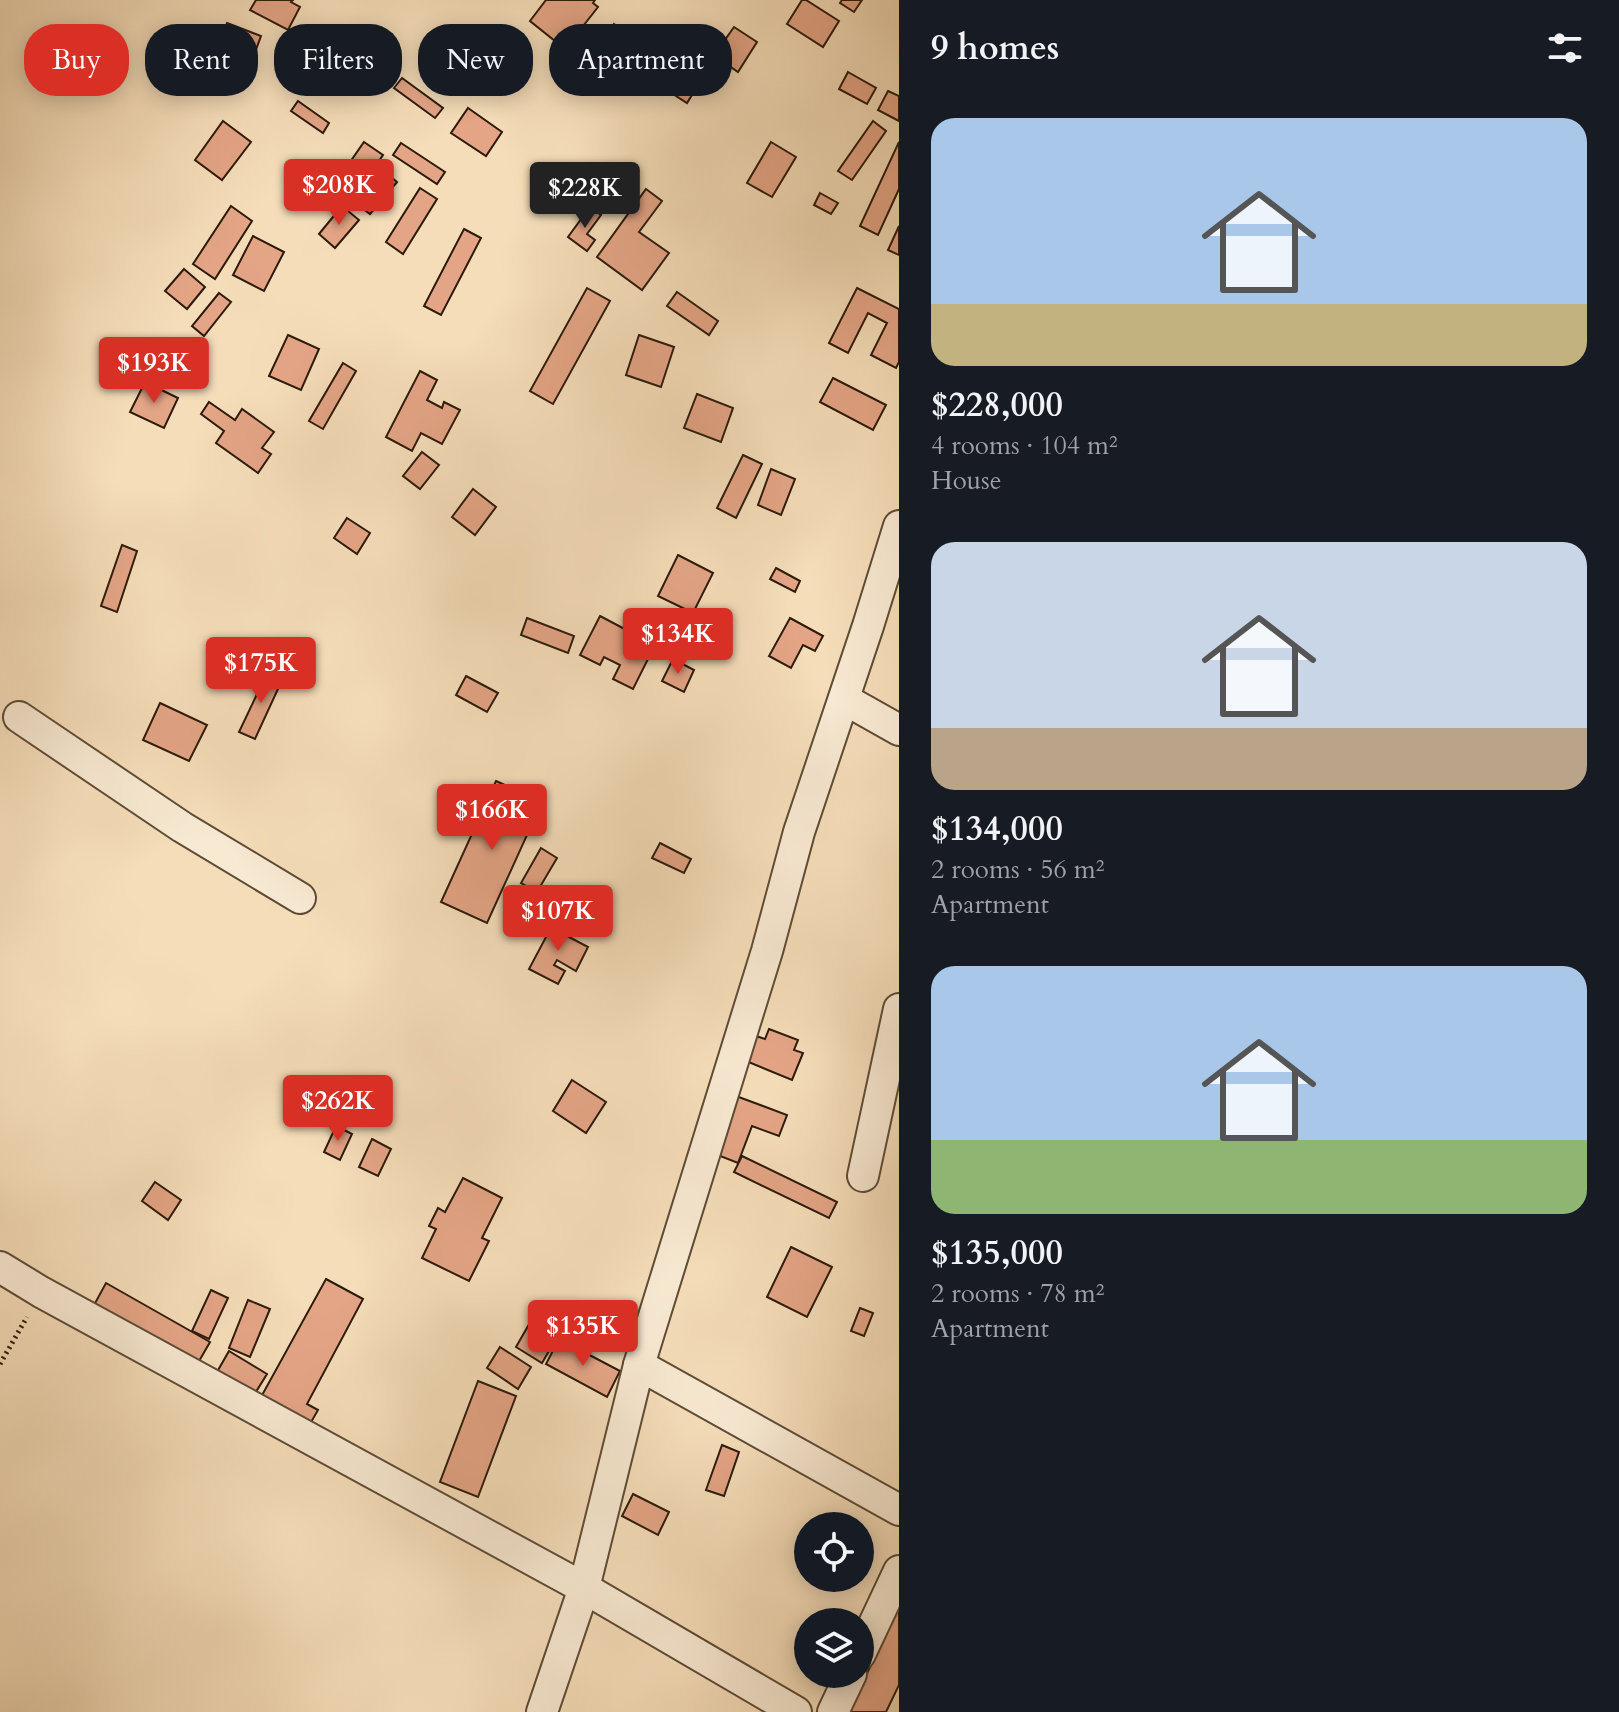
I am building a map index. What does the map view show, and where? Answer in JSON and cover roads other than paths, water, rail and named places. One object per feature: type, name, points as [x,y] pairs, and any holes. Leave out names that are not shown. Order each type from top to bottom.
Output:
[{"type":"street","points":[[542,1712],[584,1588],[639,1365],[767,951],[799,832],[899,526]]},
{"type":"street","points":[[844,699],[899,730]]},
{"type":"street","points":[[19,717],[182,827],[300,898]]},
{"type":"street","points":[[863,1176],[899,1009]]},
{"type":"street","points":[[0,1267],[584,1588],[796,1712]]},
{"type":"street","points":[[639,1365],[899,1510]]},
{"type":"street","points":[[874,1624],[899,1571]]},
{"type":"street","points":[[833,1712],[844,1688]]}]
